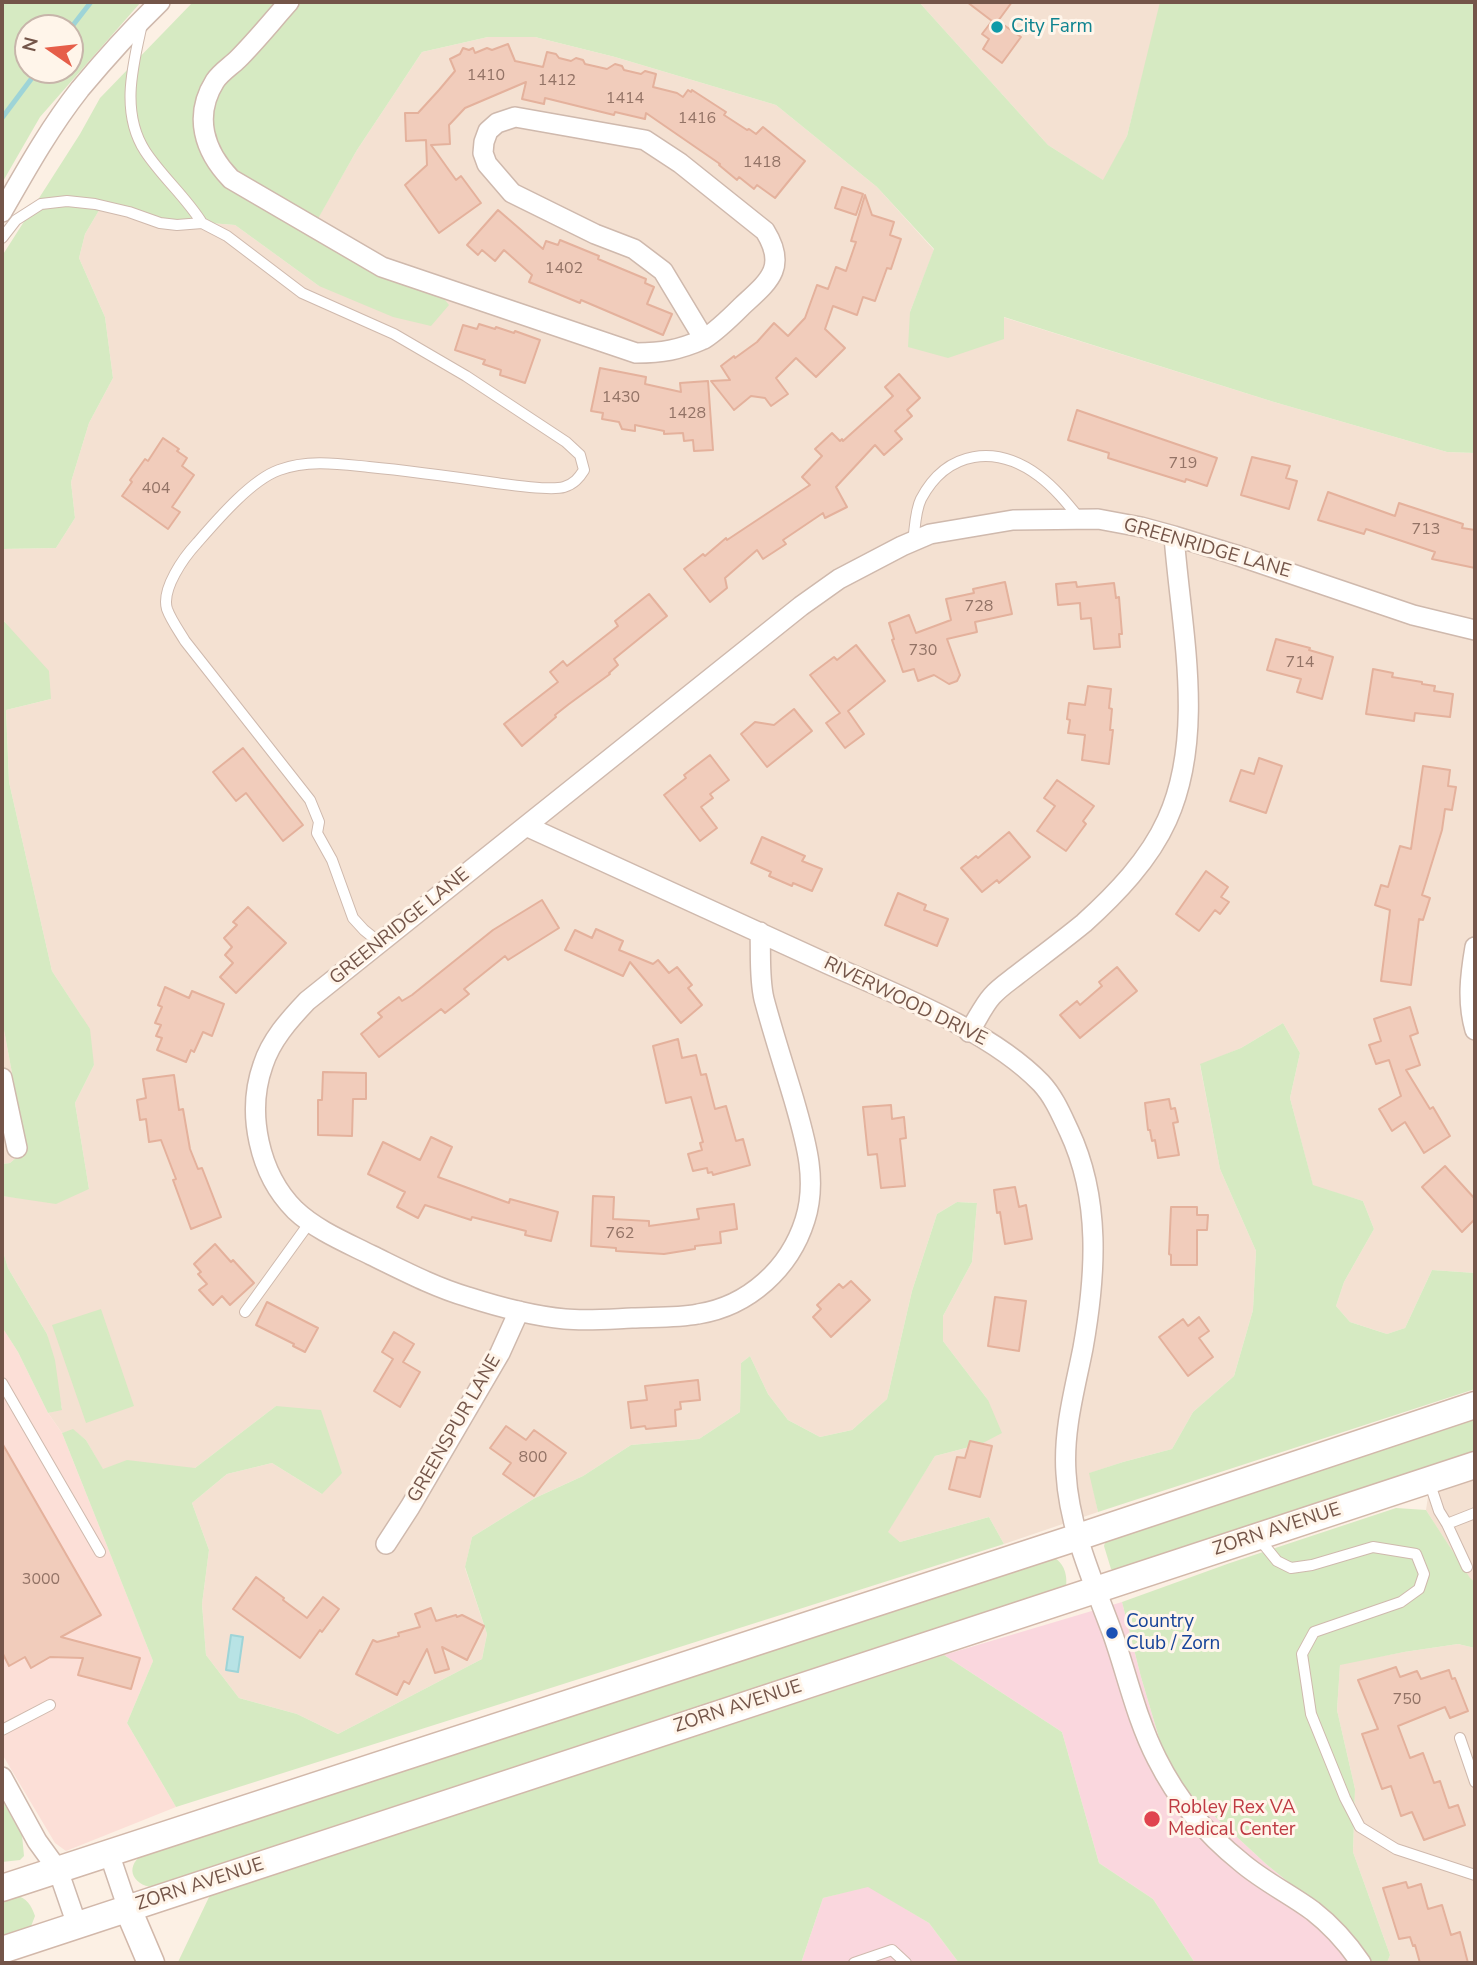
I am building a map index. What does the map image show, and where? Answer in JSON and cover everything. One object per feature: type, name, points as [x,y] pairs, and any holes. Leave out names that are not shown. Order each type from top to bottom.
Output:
[{"type":"main road","points":[[2,1888],[1475,1405]]},
{"type":"main road","name":"ZORN AVENUE","points":[[2,1950],[1475,1465]]},
{"type":"main road","points":[[128,1909],[151,1963]]},
{"type":"street","points":[[2,212],[33,158],[79,91],[160,2]]},
{"type":"street","points":[[289,2],[215,81],[207,100],[203,117],[204,134],[209,150],[231,179],[382,267],[636,353],[659,353],[682,348],[704,339],[715,332],[767,284],[775,258],[772,243],[765,231],[680,163],[645,140],[515,117],[497,123],[488,131],[483,153],[487,164],[512,193],[595,234],[634,249],[663,271],[704,339]]},
{"type":"street","name":"GREENRIDGE LANE","points":[[760,932],[764,996],[807,1146],[811,1173],[806,1217],[787,1258],[765,1283],[744,1298],[699,1314],[565,1319],[519,1311],[466,1297],[410,1273],[310,1222],[286,1200],[263,1160],[259,1143],[257,1091],[262,1066],[291,1017],[801,606],[839,579],[930,534],[1013,520],[1098,519],[1174,536],[1413,615],[1475,630]]},
{"type":"street","points":[[970,1032],[992,996],[1084,923],[1126,881],[1155,842],[1166,822],[1184,764],[1189,721],[1189,685],[1174,536]]},
{"type":"street","name":"RIVERWOOD DRIVE","points":[[526,826],[933,1011],[1005,1053],[1038,1080],[1047,1091],[1078,1150],[1092,1214],[1093,1268],[1083,1346],[1070,1407],[1066,1454],[1069,1502],[1139,1716],[1156,1757],[1175,1791],[1205,1830],[1242,1864],[1315,1912],[1361,1963]]},
{"type":"street","points":[[1475,947],[1470,992],[1475,1030]]},
{"type":"street","points":[[2,1078],[17,1148]]},
{"type":"street","name":"GREENSPUR LANE","points":[[386,1544],[500,1353],[519,1311]]},
{"type":"street","points":[[2,1777],[37,1841],[58,1870],[77,1925]]},
{"type":"street","points":[[109,1853],[128,1909]]},
{"type":"lane","points":[[143,19],[129,92],[134,123],[144,149],[192,206],[202,223]]},
{"type":"lane","points":[[2,239],[16,220],[41,204],[67,201],[129,212],[160,223],[202,223],[227,236],[302,293],[394,334],[466,376],[566,442],[580,455],[584,470],[577,481],[563,488],[520,486],[326,463],[278,470],[259,480],[218,519],[182,561],[174,576],[166,607],[174,624],[198,659],[310,800],[319,822],[317,833],[332,860],[353,918],[380,943]]},
{"type":"lane","points":[[913,542],[920,502],[935,478],[946,467],[964,459],[982,456],[1000,458],[1037,475],[1059,493],[1080,519]]},
{"type":"lane","points":[[245,1312],[310,1222]]},
{"type":"lane","points":[[2,1382],[100,1552]]},
{"type":"lane","points":[[1429,1480],[1439,1511],[1467,1567]]},
{"type":"lane","points":[[1447,1524],[1475,1513]]},
{"type":"lane","points":[[1258,1536],[1276,1561],[1291,1568],[1373,1547],[1416,1554],[1424,1574],[1419,1589],[1401,1602],[1314,1632],[1302,1654],[1311,1714],[1345,1798],[1360,1827],[1396,1849],[1475,1875]]},
{"type":"lane","points":[[2,1730],[50,1705]]},
{"type":"lane","points":[[1460,1738],[1475,1782]]},
{"type":"lane","points":[[854,1963],[892,1950],[905,1963]]},
{"type":"shaded area","points":[[919,2],[1161,3],[1127,136],[1104,181],[1048,145]]},
{"type":"shaded area","points":[[488,37],[535,37],[615,57],[776,105],[877,187],[934,250],[910,312],[1003,317],[1274,402],[1447,452],[1475,453],[1475,1273],[1432,1270],[1405,1328],[1387,1334],[1350,1322],[1336,1306],[1344,1282],[1374,1229],[1363,1201],[1313,1186],[1290,1098],[1300,1053],[1283,1023],[1241,1048],[1200,1065],[1220,1169],[1256,1251],[1253,1310],[1234,1376],[1193,1412],[1172,1449],[1090,1473],[1098,1512],[1004,1544],[989,1517],[900,1542],[887,1532],[935,1456],[981,1444],[988,1400],[943,1341],[943,1316],[972,1262],[977,1203],[957,1202],[937,1214],[912,1291],[887,1399],[852,1430],[820,1437],[788,1420],[768,1394],[750,1356],[741,1363],[740,1412],[699,1439],[631,1445],[583,1476],[535,1498],[472,1537],[465,1568],[487,1634],[482,1659],[338,1734],[297,1714],[239,1698],[206,1655],[202,1604],[209,1550],[192,1503],[227,1474],[272,1463],[322,1494],[276,1406],[195,1468],[103,1470],[86,1440],[73,1430],[62,1433],[48,1413],[62,1409],[47,1334],[8,1268],[2,1248],[2,1196],[28,1199],[89,1189],[75,1103],[94,1065],[82,1017],[52,971],[9,782],[6,710],[51,699],[2,619],[2,549],[56,548],[75,518],[71,482],[89,423],[113,378],[105,317],[79,258],[85,234],[104,202],[160,219],[235,225],[319,286],[310,232],[357,150],[422,52]]},
{"type":"shaded area","points":[[2,1019],[26,1149],[10,1163],[2,1164]]},
{"type":"shaded area","points":[[2,1327],[18,1352],[48,1413],[62,1433],[153,1661],[127,1723],[176,1807],[66,1851],[55,1843],[2,1754]]},
{"type":"shaded area","points":[[1475,1476],[1475,1582],[1470,1579],[1426,1510],[1429,1490]]},
{"type":"shaded area","name":"Robley Rex VA Medical Center","points":[[1122,1602],[1170,1775],[1266,1864],[1350,1932],[1371,1963],[1195,1963],[1153,1899],[1099,1863],[1062,1732],[944,1655]]},
{"type":"shaded area","points":[[1458,1644],[1475,1648],[1475,1963],[1387,1963],[1390,1955],[1353,1852],[1355,1789],[1337,1710],[1340,1664]]},
{"type":"shaded area","points":[[868,1886],[929,1923],[959,1963],[801,1963],[823,1898]]},
{"type":"green space","points":[[2,2],[141,2],[84,67],[84,14],[14,14],[14,84],[69,84],[40,117],[2,183]]},
{"type":"green space","points":[[193,2],[919,2],[1048,145],[1103,180],[1127,136],[1160,2],[1475,2],[1475,453],[1447,452],[1274,402],[1004,317],[1004,339],[948,358],[908,347],[910,312],[934,249],[877,187],[776,105],[615,57],[535,37],[488,37],[422,52],[357,150],[311,231],[438,291],[449,305],[431,326],[393,317],[319,286],[235,225],[160,219],[104,202],[85,234],[79,258],[105,317],[113,378],[89,423],[71,482],[75,518],[56,548],[2,549],[2,256],[100,98]]},
{"type":"green space","points":[[2,619],[49,671],[51,699],[6,710],[9,782],[52,971],[90,1029],[94,1065],[75,1103],[89,1189],[56,1204],[2,1196],[2,1164],[10,1163],[26,1149],[2,1019]]},
{"type":"green space","points":[[1283,1023],[1300,1053],[1290,1098],[1313,1185],[1363,1201],[1374,1229],[1344,1282],[1336,1306],[1350,1322],[1387,1334],[1405,1328],[1432,1270],[1475,1273],[1475,1389],[1098,1512],[1089,1473],[1172,1449],[1193,1412],[1234,1376],[1253,1310],[1256,1251],[1220,1169],[1200,1064],[1241,1048]]},
{"type":"green space","points":[[957,1202],[977,1203],[972,1262],[943,1316],[943,1341],[988,1400],[1002,1433],[981,1444],[935,1456],[888,1532],[900,1542],[989,1517],[1004,1544],[176,1807],[127,1723],[153,1661],[62,1433],[73,1429],[86,1440],[103,1469],[127,1460],[195,1468],[276,1406],[321,1410],[342,1473],[322,1494],[272,1463],[227,1474],[192,1503],[209,1550],[202,1604],[206,1655],[239,1698],[297,1714],[338,1734],[482,1659],[487,1634],[465,1567],[472,1537],[535,1498],[583,1476],[631,1445],[699,1439],[740,1412],[741,1363],[750,1356],[768,1394],[788,1420],[820,1437],[852,1430],[887,1399],[912,1291],[937,1214]]},
{"type":"green space","points":[[2,1248],[8,1268],[47,1334],[55,1360],[62,1410],[48,1413],[18,1352],[2,1327]]},
{"type":"green space","points":[[101,1309],[134,1406],[86,1423],[52,1325]]},
{"type":"green space","points":[[1475,1417],[1475,1458],[1117,1572],[1111,1569],[1104,1546],[1106,1539]]},
{"type":"green space","points":[[1396,1508],[1426,1510],[1475,1582],[1475,1648],[1458,1644],[1340,1665],[1337,1710],[1355,1789],[1353,1852],[1390,1955],[1387,1963],[1371,1963],[1350,1932],[1266,1864],[1170,1775],[1122,1602]]},
{"type":"green space","points":[[1049,1556],[1058,1560],[1064,1568],[1066,1587],[157,1888],[137,1881],[132,1871],[143,1854]]},
{"type":"green space","points":[[944,1655],[1062,1732],[1099,1863],[1153,1899],[1195,1963],[959,1963],[929,1923],[868,1887],[823,1898],[801,1963],[171,1963],[178,1962],[210,1895]]},
{"type":"green space","points":[[2,1800],[22,1835],[24,1856],[20,1860],[2,1862]]},
{"type":"green space","points":[[15,1895],[28,1903],[35,1916],[30,1929],[2,1938],[2,1899]]},
{"type":"water","points":[[231,1635],[243,1637],[238,1672],[226,1670]]},
{"type":"building","name":"City Farm","points":[[967,2],[1012,2],[998,21],[1021,37],[1002,63],[983,49],[989,39],[982,34],[992,21]]},
{"type":"building","points":[[508,44],[515,61],[543,67],[547,52],[556,54],[559,58],[571,61],[576,58],[583,60],[585,64],[607,69],[615,64],[622,66],[624,70],[656,74],[653,87],[683,97],[688,90],[692,90],[726,112],[724,115],[747,130],[756,134],[763,127],[805,161],[775,198],[757,185],[754,189],[739,177],[737,180],[720,164],[646,113],[645,119],[615,112],[614,115],[545,98],[544,104],[522,99],[526,82],[465,108],[449,125],[450,144],[431,145],[456,180],[461,176],[481,203],[439,233],[405,185],[427,165],[426,140],[406,141],[405,113],[418,113],[439,90],[455,71],[450,59],[460,54],[463,48],[473,48],[475,53]]},
{"type":"building","points":[[842,187],[863,194],[856,215],[835,208]]},
{"type":"building","points":[[865,195],[872,215],[894,222],[890,235],[901,239],[891,269],[887,268],[875,301],[863,297],[857,315],[833,306],[825,329],[845,348],[816,377],[796,358],[776,378],[788,394],[771,406],[765,398],[751,396],[734,410],[711,381],[730,380],[721,366],[757,342],[774,323],[788,336],[805,318],[817,285],[828,289],[836,267],[846,271],[856,242],[851,241]]},
{"type":"building","points":[[498,210],[543,249],[546,241],[558,245],[560,240],[646,279],[645,283],[654,287],[647,304],[672,314],[663,335],[581,300],[580,303],[529,282],[532,275],[504,250],[495,261],[482,250],[478,255],[467,245]]},
{"type":"building","points":[[479,324],[514,333],[515,331],[540,340],[525,383],[500,375],[501,370],[483,364],[485,360],[455,350],[463,325],[477,329]]},
{"type":"building","points":[[600,368],[646,377],[645,384],[681,392],[680,383],[708,381],[713,450],[694,451],[693,440],[684,441],[683,433],[664,434],[664,431],[635,425],[635,431],[622,429],[619,422],[602,419],[603,413],[591,411]]},
{"type":"building","points":[[899,374],[920,398],[907,410],[912,416],[895,431],[902,439],[884,455],[875,445],[836,487],[847,507],[825,518],[823,513],[783,540],[786,544],[763,559],[757,550],[725,578],[727,588],[710,602],[684,569],[726,538],[727,540],[810,485],[802,477],[822,456],[815,449],[832,433],[843,441],[893,396],[885,387]]},
{"type":"building","points":[[1077,410],[1217,458],[1207,486],[1186,479],[1185,482],[1108,458],[1109,453],[1068,440]]},
{"type":"building","points":[[163,438],[187,458],[182,466],[194,475],[172,507],[180,512],[168,529],[122,496],[132,482],[130,480],[145,459],[148,461]]},
{"type":"building","points":[[1252,457],[1290,466],[1286,478],[1297,481],[1289,509],[1241,495]]},
{"type":"building","points":[[1328,492],[1395,516],[1399,503],[1463,524],[1462,528],[1475,530],[1475,568],[1432,559],[1435,552],[1366,529],[1364,534],[1318,520]]},
{"type":"building","points":[[1005,582],[1012,614],[975,622],[977,632],[947,639],[960,675],[957,681],[949,684],[934,675],[918,681],[914,669],[903,672],[889,623],[909,615],[916,633],[951,620],[946,599],[974,593],[973,589]]},
{"type":"building","points":[[1076,582],[1077,587],[1114,583],[1116,598],[1119,597],[1122,634],[1119,634],[1120,647],[1094,649],[1091,618],[1081,619],[1080,603],[1058,605],[1056,584]]},
{"type":"building","points":[[649,594],[667,616],[614,659],[618,665],[610,674],[555,715],[556,717],[522,746],[504,724],[558,682],[550,672],[563,661],[567,666],[618,626],[615,621]]},
{"type":"building","points":[[1276,639],[1333,657],[1322,699],[1297,692],[1301,679],[1267,670]]},
{"type":"building","points":[[856,645],[885,681],[848,711],[864,734],[845,748],[826,723],[840,713],[810,675],[834,657],[837,660]]},
{"type":"building","points":[[1373,669],[1393,673],[1392,677],[1435,686],[1434,691],[1453,694],[1450,717],[1415,713],[1414,721],[1366,714]]},
{"type":"building","points":[[1088,686],[1111,689],[1110,730],[1113,730],[1109,764],[1082,760],[1085,735],[1068,733],[1069,703],[1085,705]]},
{"type":"building","points":[[794,709],[812,731],[767,767],[741,734],[755,722],[774,725]]},
{"type":"building","points":[[243,748],[303,825],[283,841],[246,793],[236,801],[213,772]]},
{"type":"building","points":[[710,755],[729,780],[710,794],[713,798],[701,807],[717,828],[700,841],[664,795]]},
{"type":"building","points":[[1259,758],[1282,766],[1266,813],[1230,801],[1241,770],[1254,774]]},
{"type":"building","points":[[1423,766],[1450,770],[1448,786],[1456,787],[1452,810],[1445,809],[1442,830],[1422,895],[1430,898],[1423,920],[1419,919],[1411,985],[1381,981],[1390,910],[1375,905],[1381,885],[1388,887],[1400,846],[1411,849]]},
{"type":"building","points":[[1057,780],[1094,806],[1083,821],[1086,824],[1066,851],[1037,831],[1055,806],[1044,798]]},
{"type":"building","points":[[1009,832],[1030,857],[999,883],[997,880],[982,892],[961,868],[976,856],[978,858]]},
{"type":"building","points":[[762,837],[805,856],[802,861],[822,869],[812,891],[769,876],[771,872],[751,863]]},
{"type":"building","points":[[1206,871],[1228,887],[1221,897],[1229,902],[1220,914],[1215,910],[1199,931],[1176,914]]},
{"type":"building","points":[[898,893],[926,905],[924,910],[948,919],[937,946],[885,925]]},
{"type":"building","points":[[542,900],[559,928],[508,960],[505,956],[464,989],[469,994],[445,1013],[441,1009],[379,1057],[361,1034],[382,1017],[378,1013],[399,997],[402,1001],[412,995],[493,930]]},
{"type":"building","points":[[248,907],[286,943],[236,993],[220,977],[233,963],[225,955],[232,947],[224,938],[237,925],[233,922]]},
{"type":"building","points":[[596,929],[623,941],[619,950],[653,964],[658,960],[669,973],[677,967],[692,985],[688,988],[702,1005],[681,1023],[630,962],[623,976],[565,950],[575,930],[592,938]]},
{"type":"building","points":[[1117,967],[1137,991],[1080,1038],[1060,1015],[1077,1001],[1080,1005],[1102,986],[1099,982]]},
{"type":"building","points":[[165,987],[189,998],[192,991],[224,1004],[212,1036],[203,1032],[186,1062],[157,1050],[162,1038],[156,1036],[161,1025],[155,1023],[162,1007],[158,1005]]},
{"type":"building","points":[[1410,1007],[1418,1033],[1410,1036],[1420,1065],[1406,1070],[1450,1136],[1424,1153],[1405,1122],[1392,1131],[1379,1109],[1401,1096],[1389,1060],[1376,1064],[1369,1045],[1381,1041],[1374,1019]]},
{"type":"building","points":[[678,1039],[682,1058],[696,1055],[701,1075],[706,1074],[715,1109],[726,1106],[736,1141],[743,1139],[750,1165],[713,1175],[712,1172],[708,1173],[707,1168],[693,1171],[688,1154],[702,1150],[700,1143],[703,1142],[691,1097],[666,1103],[653,1046]]},
{"type":"building","points":[[323,1072],[366,1073],[366,1099],[353,1099],[352,1136],[318,1135],[318,1100],[322,1100]]},
{"type":"building","points":[[174,1075],[179,1110],[183,1109],[190,1149],[198,1169],[202,1168],[221,1217],[191,1229],[161,1140],[149,1142],[146,1119],[140,1120],[137,1100],[146,1098],[143,1079]]},
{"type":"building","points":[[1169,1099],[1171,1109],[1175,1108],[1178,1122],[1173,1123],[1179,1155],[1158,1158],[1155,1140],[1152,1141],[1148,1130],[1145,1103]]},
{"type":"building","points":[[891,1105],[892,1119],[904,1117],[906,1138],[900,1139],[905,1186],[881,1188],[877,1154],[868,1155],[863,1107]]},
{"type":"building","points":[[431,1137],[452,1147],[438,1177],[509,1203],[510,1199],[558,1212],[551,1241],[525,1235],[526,1231],[472,1217],[471,1220],[425,1205],[418,1218],[397,1207],[405,1192],[368,1174],[383,1142],[420,1160]]},
{"type":"building","points":[[1445,1166],[1475,1199],[1475,1219],[1462,1232],[1422,1187]]},
{"type":"building","points":[[1015,1187],[1019,1207],[1026,1205],[1032,1239],[1005,1244],[994,1190]]},
{"type":"building","points":[[593,1196],[614,1197],[613,1219],[649,1221],[649,1226],[699,1219],[697,1209],[734,1204],[737,1229],[720,1232],[721,1243],[664,1254],[616,1251],[616,1248],[591,1246]]},
{"type":"building","points":[[1171,1207],[1197,1207],[1197,1215],[1208,1215],[1207,1230],[1197,1230],[1197,1265],[1171,1265]]},
{"type":"building","points":[[215,1244],[254,1283],[230,1305],[222,1296],[213,1305],[199,1290],[207,1284],[194,1264]]},
{"type":"building","points":[[851,1281],[870,1300],[831,1337],[813,1317],[821,1309],[817,1305],[839,1284],[843,1288]]},
{"type":"building","points":[[995,1297],[1026,1301],[1019,1351],[988,1346]]},
{"type":"building","points":[[267,1302],[318,1328],[305,1352],[256,1325]]},
{"type":"building","points":[[1199,1317],[1209,1331],[1199,1338],[1213,1357],[1188,1376],[1159,1337],[1183,1319],[1188,1326]]},
{"type":"building","points":[[394,1332],[414,1344],[403,1362],[420,1372],[400,1407],[374,1391],[393,1359],[382,1352]]},
{"type":"building","points":[[698,1380],[700,1400],[680,1402],[681,1409],[675,1410],[676,1426],[631,1428],[628,1402],[647,1400],[645,1386]]},
{"type":"building","points":[[506,1426],[526,1440],[534,1430],[566,1453],[534,1496],[503,1474],[511,1463],[490,1448]]},
{"type":"building","points":[[970,1441],[992,1446],[980,1497],[949,1489],[957,1457],[965,1458]]},
{"type":"building","points":[[2,1443],[101,1615],[61,1637],[140,1658],[131,1689],[78,1675],[83,1658],[50,1657],[31,1668],[25,1657],[9,1666],[2,1652]]},
{"type":"building","points":[[256,1577],[307,1618],[323,1597],[339,1609],[300,1658],[233,1609]]},
{"type":"building","points":[[431,1608],[436,1621],[462,1615],[484,1626],[467,1660],[442,1647],[449,1669],[435,1673],[427,1649],[409,1684],[404,1681],[397,1695],[356,1674],[373,1640],[377,1642],[399,1636],[398,1633],[420,1627],[415,1614]]},
{"type":"building","points":[[1396,1667],[1400,1677],[1417,1671],[1421,1679],[1449,1670],[1468,1711],[1450,1718],[1445,1707],[1398,1726],[1410,1758],[1423,1753],[1434,1783],[1440,1781],[1449,1808],[1458,1805],[1465,1825],[1424,1840],[1412,1812],[1401,1816],[1391,1786],[1382,1789],[1362,1734],[1378,1729],[1358,1680]]},
{"type":"building","points":[[1406,1882],[1408,1888],[1421,1884],[1428,1909],[1442,1905],[1451,1935],[1460,1932],[1468,1963],[1420,1963],[1410,1937],[1399,1939],[1383,1888]]},
{"type":"waterway","points":[[82,14],[91,2]]},
{"type":"waterway","points":[[2,118],[28,84]]},
{"type":"place","name":"City Farm","points":[[997,27]]},
{"type":"place","name":"Country Club / Zorn","points":[[1112,1633]]},
{"type":"place","name":"Robley Rex VA Medical Center","points":[[1152,1819]]}]
